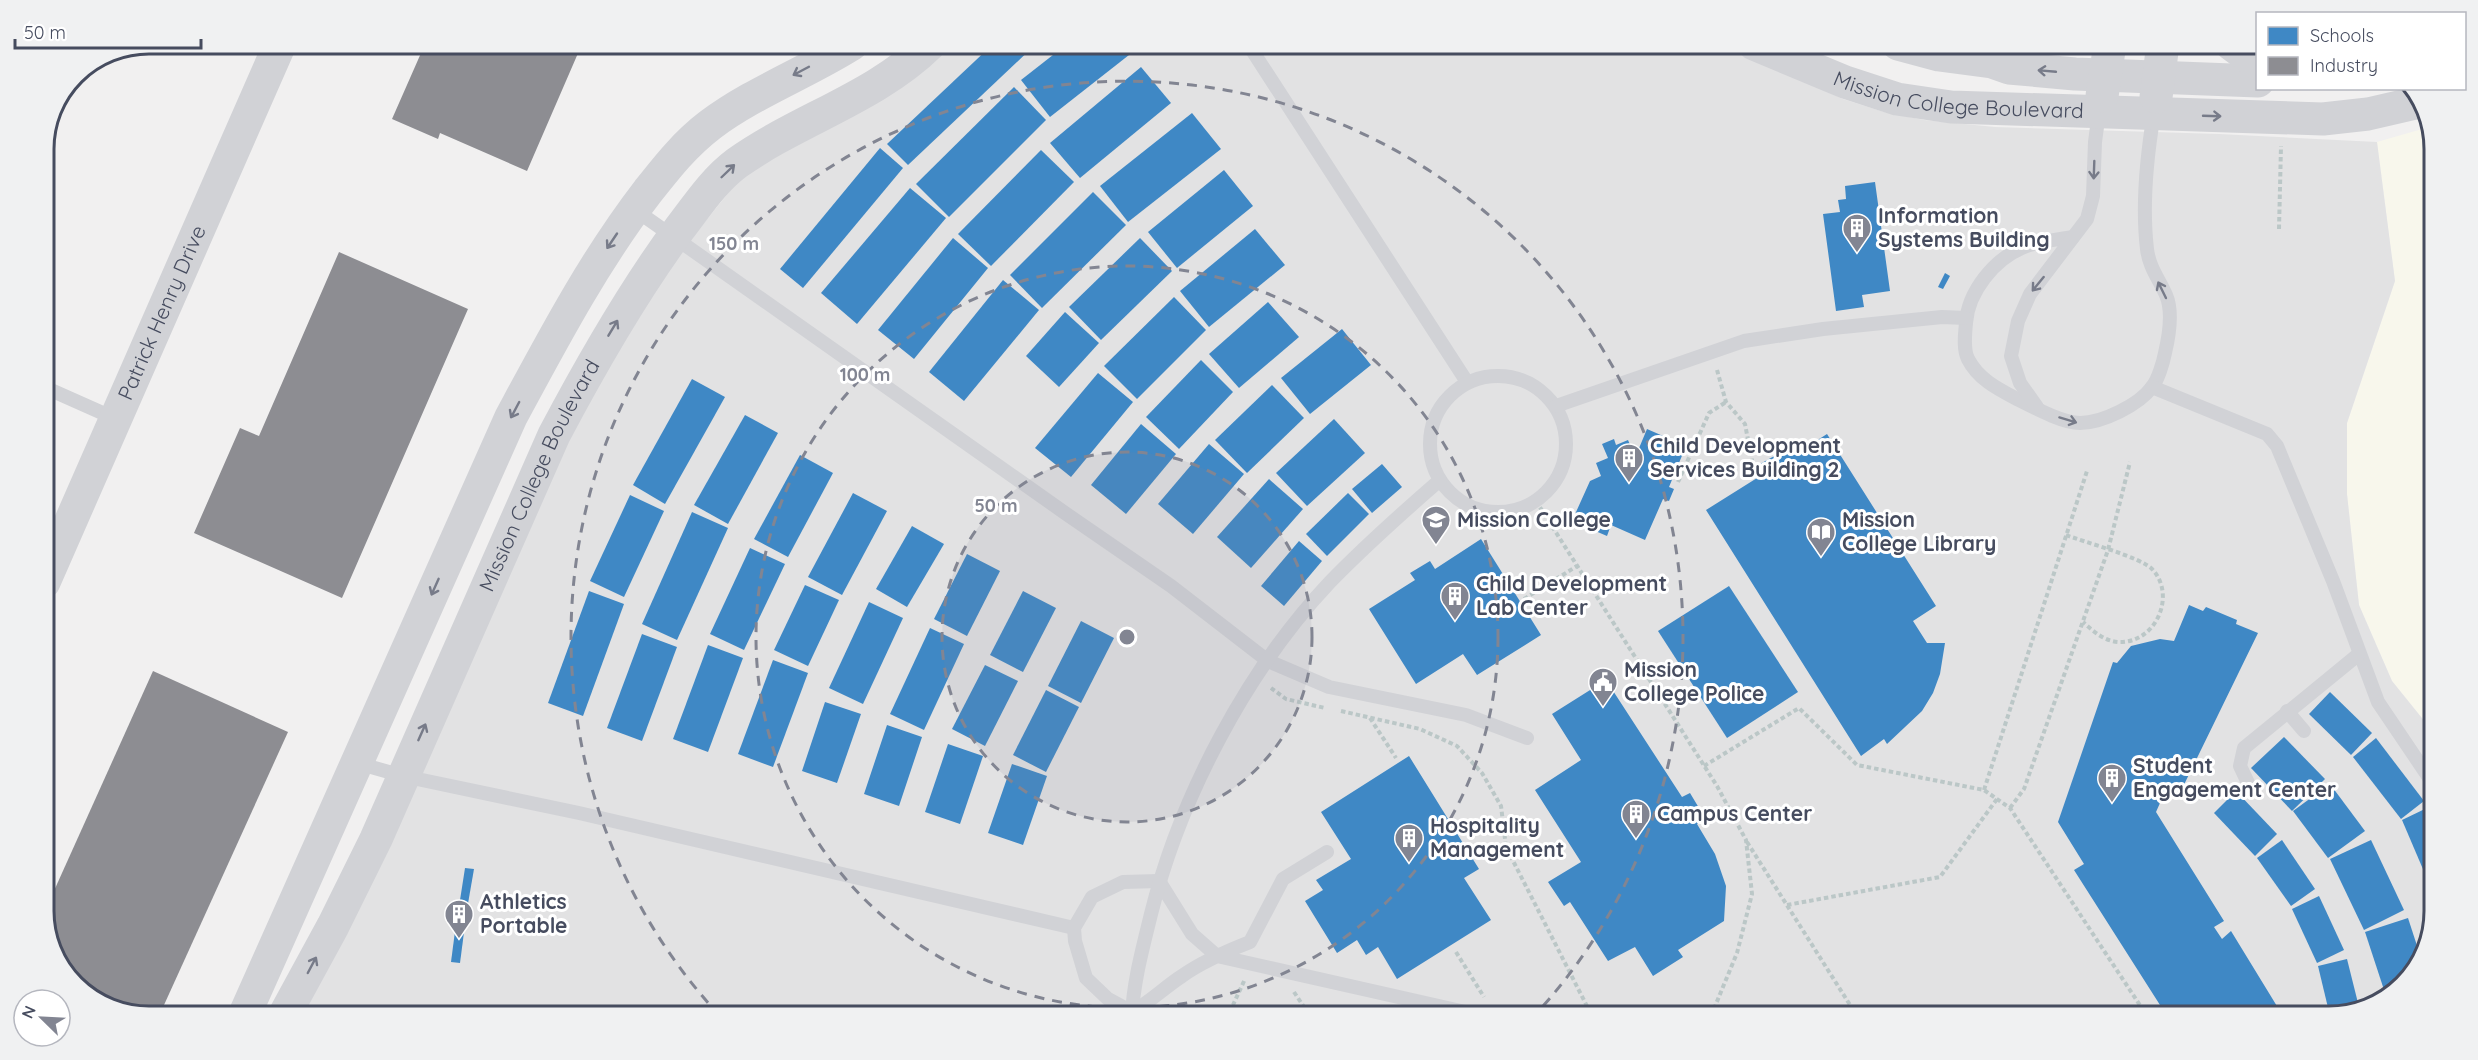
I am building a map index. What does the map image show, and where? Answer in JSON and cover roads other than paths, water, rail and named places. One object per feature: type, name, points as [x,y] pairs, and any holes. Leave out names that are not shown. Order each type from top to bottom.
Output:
[{"type":"street","name":"Patrick Henry Drive","points":[[54,559],[276,54]]},
{"type":"street","points":[[249,1006],[511,417],[567,313],[610,242],[678,152],[708,126],[730,110],[834,54]]},
{"type":"street","name":"Mission College Boulevard","points":[[290,1006],[352,887],[555,435],[614,326],[673,237],[708,191],[735,165],[772,140],[872,89],[904,68],[919,54]]},
{"type":"street","name":"Mission College Boulevard","points":[[1778,54],[1845,82],[1897,99],[1952,107],[2323,119],[2368,114],[2412,104]]},
{"type":"street","name":"Mission College Boulevard","points":[[1935,54],[1992,62],[2009,68],[2108,59],[2158,77],[2256,81]]},
{"type":"street","points":[[1992,62],[2010,54]]},
{"type":"street","points":[[2154,113],[2161,54]]},
{"type":"street","name":"Mission College Boulevard","points":[[2100,112],[2108,59]]},
{"type":"lane","points":[[1254,54],[1467,382]]},
{"type":"lane","points":[[2040,411],[2020,383],[2011,356],[2013,344],[2018,321],[2030,294],[2087,219],[2093,196],[2095,142],[2100,112]]},
{"type":"lane","points":[[2073,237],[2037,243],[2009,255],[1996,266],[1974,294],[1966,318],[1965,338],[1967,358],[1980,376],[2000,390],[2040,411],[2079,423],[2104,419],[2130,405],[2152,387],[2165,354],[2170,324],[2167,297],[2153,272],[2147,251],[2145,223],[2149,142],[2154,113]]},
{"type":"lane","points":[[634,209],[1118,548],[1225,626],[1268,661],[1329,687],[1466,715],[1527,738]]},
{"type":"lane","points":[[1556,406],[1744,341],[1823,329],[1942,317],[1966,318]]},
{"type":"lane","points":[[1496,375],[1526,380],[1543,391],[1556,406],[1565,426],[1567,447],[1562,468],[1552,486],[1536,501],[1516,510],[1494,513],[1473,508],[1454,497],[1440,480],[1431,459],[1429,437],[1432,426],[1448,396],[1467,382],[1496,375]]},
{"type":"lane","points":[[2152,387],[2267,434],[2277,446],[2321,550],[2378,702],[2424,770]]},
{"type":"lane","points":[[54,391],[116,419]]},
{"type":"lane","points":[[1133,1006],[1144,944],[1159,881],[1179,825],[1214,752],[1257,678],[1275,649],[1329,584],[1370,542],[1440,480]]},
{"type":"lane","points":[[2249,785],[2240,766],[2244,748],[2359,654]]},
{"type":"lane","points":[[2287,711],[2304,731]]},
{"type":"lane","points":[[357,763],[403,776],[579,813],[1074,928]]},
{"type":"lane","points":[[1143,1006],[1184,975],[1217,956],[1250,942],[1283,879],[1326,852]]},
{"type":"lane","points":[[1119,1006],[1108,999],[1086,978],[1075,941],[1074,928],[1092,897],[1123,882],[1159,881]]},
{"type":"lane","points":[[1159,881],[1192,934],[1217,956],[1434,1006]]},
{"type":"place","name":"Information Systems Building","points":[[1857,254]]},
{"type":"place","name":"Child Development Services Building 2","points":[[1629,484]]},
{"type":"place","name":"Mission College","points":[[1436,546]]},
{"type":"place","name":"Mission College Library","points":[[1821,558]]},
{"type":"place","name":"Child Development Lab Center","points":[[1455,622]]},
{"type":"place","name":"Mission College Police","points":[[1603,708]]},
{"type":"place","name":"Student Engagement Center","points":[[2112,804]]},
{"type":"place","name":"Campus Center","points":[[1636,840]]},
{"type":"place","name":"Hospitality Management","points":[[1409,864]]},
{"type":"place","name":"Athletics Portable","points":[[459,940]]}]
